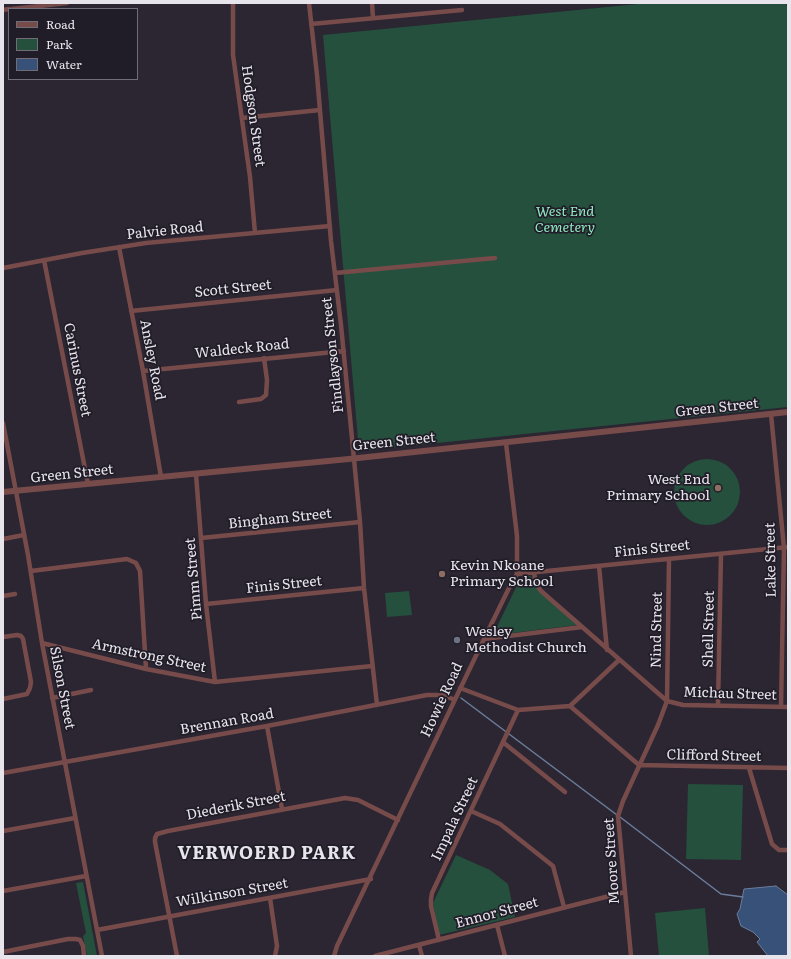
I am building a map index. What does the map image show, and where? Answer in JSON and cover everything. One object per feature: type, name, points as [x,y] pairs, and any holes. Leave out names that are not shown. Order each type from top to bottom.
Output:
[{"type":"street","points":[[21,8],[67,3]]},
{"type":"street","name":"Hodgson Street","points":[[232,3],[233,54],[250,177],[255,233]]},
{"type":"street","name":"Findlayson Street","points":[[309,3],[330,226],[344,351],[360,522],[364,588],[377,705]]},
{"type":"street","points":[[372,3],[373,18]]},
{"type":"street","points":[[311,24],[462,10]]},
{"type":"street","points":[[242,118],[320,110]]},
{"type":"street","name":"Palvie Road","points":[[3,268],[146,243],[330,226]]},
{"type":"street","name":"Ansley Road","points":[[119,247],[143,371],[161,477]]},
{"type":"street","points":[[335,273],[495,258]]},
{"type":"street","name":"Carinus Street","points":[[44,260],[88,484]]},
{"type":"street","name":"Scott Street","points":[[131,311],[337,290]]},
{"type":"street","name":"Waldeck Road","points":[[143,371],[344,351]]},
{"type":"street","points":[[239,402],[261,399],[266,395],[267,380],[264,358]]},
{"type":"street","name":"Green Street","points":[[3,492],[354,459],[788,412]]},
{"type":"street","name":"Lake Street","points":[[771,414],[786,548],[781,707]]},
{"type":"street","name":"Silson Street","points":[[3,423],[31,571],[52,698],[102,956]]},
{"type":"street","points":[[506,443],[517,536],[518,574]]},
{"type":"street","name":"Pimm Street","points":[[196,474],[206,604],[215,682]]},
{"type":"street","name":"Bingham Street","points":[[202,538],[360,522]]},
{"type":"street","points":[[3,539],[24,535]]},
{"type":"street","name":"Finis Street","points":[[518,574],[786,548]]},
{"type":"street","name":"Shell Street","points":[[718,706],[721,554]]},
{"type":"street","points":[[31,571],[127,559],[136,563],[140,571],[146,669]]},
{"type":"street","name":"Nind Street","points":[[667,701],[669,559]]},
{"type":"street","points":[[599,566],[608,650]]},
{"type":"street","name":"Michau Street","points":[[534,573],[536,584],[541,591],[667,701],[682,705],[788,707]]},
{"type":"street","name":"Howie Road","points":[[334,956],[337,946],[371,878],[484,638],[511,584],[518,574]]},
{"type":"street","name":"Finis Street","points":[[206,604],[364,588]]},
{"type":"street","points":[[3,596],[14,594]]},
{"type":"street","points":[[484,638],[582,627]]},
{"type":"street","points":[[3,637],[14,635],[21,636],[24,641],[31,682],[29,692],[24,695],[3,699]]},
{"type":"street","name":"Armstrong Street","points":[[42,643],[146,669],[215,682],[372,666]]},
{"type":"street","points":[[460,688],[518,710],[570,706],[619,660]]},
{"type":"street","points":[[52,698],[91,690]]},
{"type":"street","name":"Brennan Road","points":[[3,773],[37,766],[65,763],[427,695],[443,695],[455,700]]},
{"type":"street","name":"Moore Street","points":[[631,956],[618,816],[622,801],[658,725],[667,701]]},
{"type":"street","points":[[570,706],[639,765]]},
{"type":"street","name":"Impala Street","points":[[439,940],[431,906],[431,899],[518,710]]},
{"type":"street","points":[[266,726],[282,809]]},
{"type":"street","points":[[504,743],[565,792]]},
{"type":"street","name":"Clifford Street","points":[[639,765],[788,768]]},
{"type":"street","points":[[749,768],[772,844],[779,850],[788,850]]},
{"type":"street","name":"Diederik Street","points":[[168,916],[155,842],[157,834],[341,798],[358,800],[398,820]]},
{"type":"street","points":[[471,811],[500,824],[553,866],[564,907]]},
{"type":"street","points":[[3,831],[75,818]]},
{"type":"street","points":[[3,891],[86,876]]},
{"type":"street","name":"Wilkinson Street","points":[[97,930],[371,878]]},
{"type":"street","name":"Ennor Street","points":[[375,956],[625,892]]},
{"type":"street","points":[[270,898],[277,946],[275,956]]},
{"type":"street","points":[[168,916],[177,956]]},
{"type":"street","points":[[497,925],[505,956]]},
{"type":"street","points":[[3,952],[68,939],[80,940],[83,946],[84,956]]},
{"type":"street","points":[[419,945],[422,956]]},
{"type":"green space","name":"West End Cemetery","points":[[648,3],[786,3],[788,11],[788,407],[359,451],[323,35]]},
{"type":"green space","points":[[701,459],[713,459],[720,461],[731,468],[738,479],[740,492],[738,505],[731,516],[720,523],[713,525],[701,525],[694,523],[683,516],[676,505],[674,498],[674,486],[676,479],[683,468],[694,461]]},
{"type":"green space","points":[[530,576],[533,578],[534,583],[577,625],[496,635],[495,631],[521,577]]},
{"type":"green space","points":[[409,591],[412,615],[387,617],[385,593]]},
{"type":"green space","points":[[688,784],[743,785],[741,860],[686,859]]},
{"type":"green space","points":[[456,855],[490,870],[508,884],[515,917],[439,935],[433,903]]},
{"type":"green space","points":[[83,882],[97,956],[87,956],[83,936],[86,933],[76,883]]},
{"type":"green space","points":[[705,908],[709,956],[659,956],[655,913]]},
{"type":"water","points":[[776,886],[788,895],[788,956],[768,956],[757,942],[760,939],[753,932],[741,926],[737,914],[740,909],[744,889]]},
{"type":"waterway","points":[[461,698],[617,815]]},
{"type":"waterway","points":[[620,817],[721,894],[743,897]]},
{"type":"place","name":"West End Primary School","points":[[718,488]]},
{"type":"place","name":"Kevin Nkoane Primary School","points":[[442,574]]},
{"type":"place","name":"Wesley Methodist Church","points":[[457,640]]},
{"type":"district","name":"VERWOERD PARK","points":[[267,854]]}]
